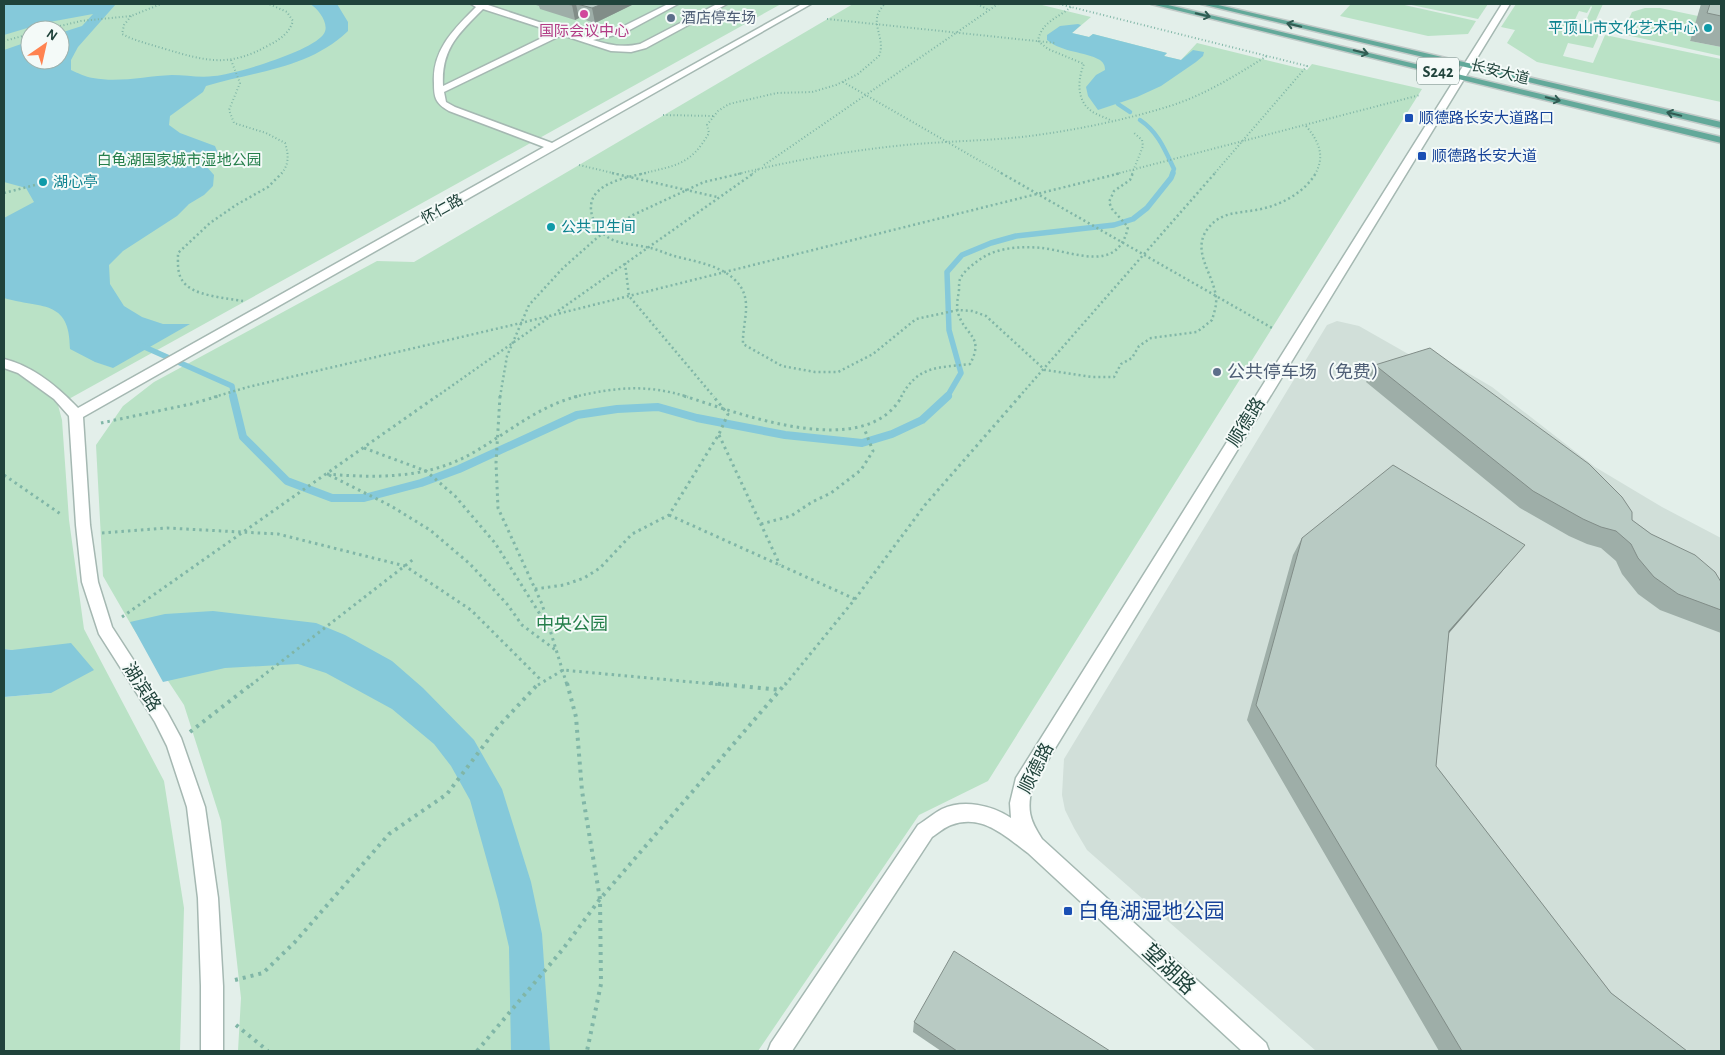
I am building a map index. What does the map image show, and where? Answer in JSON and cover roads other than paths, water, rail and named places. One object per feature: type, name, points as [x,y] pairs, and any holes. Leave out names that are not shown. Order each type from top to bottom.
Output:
[{"type":"main road","name":"长安大道","points":[[1155,4],[1721,126]]},
{"type":"main road","name":"长安大道","points":[[1205,4],[1721,140]]},
{"type":"street","points":[[438,92],[562,32],[591,37],[605,37],[674,4]]},
{"type":"street","points":[[552,147],[452,109],[442,102],[438,92],[436,73],[441,54],[448,41],[478,5],[611,48],[637,48],[723,4]]},
{"type":"street","name":"怀仁路","points":[[77,421],[190,350],[807,4]]},
{"type":"street","name":"顺德路","points":[[1035,846],[1020,823],[1019,803],[1023,784],[1506,4]]},
{"type":"street","points":[[4,363],[23,370],[60,396],[77,421]]},
{"type":"street","name":"湖滨路","points":[[77,421],[84,536],[90,582],[105,629],[161,717],[175,744],[196,807],[208,898],[213,1006],[212,1051]]},
{"type":"street","points":[[779,1051],[925,831],[948,816],[972,813],[994,817],[1035,846]]},
{"type":"street","name":"望湖路","points":[[1035,846],[1258,1051]]},
{"type":"water","points":[[4,4],[116,4],[78,47],[71,60],[71,70],[87,77],[103,79],[123,80],[172,75],[204,77],[238,71],[272,61],[315,42],[323,35],[326,27],[323,18],[310,4],[337,4],[348,22],[348,31],[316,54],[281,67],[206,86],[203,92],[170,116],[169,125],[180,133],[215,146],[220,158],[207,167],[214,175],[213,186],[204,195],[189,204],[177,216],[123,251],[109,265],[110,284],[124,306],[142,317],[163,324],[190,324],[113,368],[95,362],[70,349],[69,333],[65,321],[59,313],[50,308],[4,298],[4,218],[34,202],[26,188],[4,182],[4,50],[20,44],[20,70],[70,70],[70,30],[82,26],[93,14],[60,20],[20,20],[20,30],[4,35]]},
{"type":"water","points":[[1081,25],[1072,33],[1089,37],[1093,34],[1167,53],[1164,56],[1181,60],[1193,50],[1204,52],[1203,56],[1196,62],[1161,86],[1137,97],[1098,110],[1088,96],[1086,87],[1096,75],[1105,70],[1103,63],[1094,57],[1060,47],[1047,40],[1047,35],[1060,26]]},
{"type":"water","points":[[213,611],[316,623],[345,635],[392,661],[423,688],[474,740],[502,789],[531,882],[542,934],[550,1051],[511,1051],[509,947],[470,800],[451,766],[434,744],[392,709],[326,673],[298,664],[225,668],[163,682],[130,622],[165,614]]},
{"type":"water","points":[[71,643],[94,670],[51,693],[4,697],[4,649],[12,650]]},
{"type":"waterway","points":[[1118,104],[1130,112]]},
{"type":"waterway","points":[[1140,120],[1152,130],[1160,142],[1174,169],[1172,174]]},
{"type":"waterway","points":[[947,397],[961,373],[949,330],[947,272],[962,255],[991,243],[1016,236],[1114,225],[1133,219],[1147,208],[1173,173]]},
{"type":"waterway","points":[[140,345],[232,386],[234,397]]},
{"type":"waterway","points":[[233,396],[243,437],[287,481],[332,498],[364,498],[421,483],[459,469],[577,415],[617,409],[658,407],[697,418],[785,435],[862,443],[892,434],[922,420],[947,397]]},
{"type":"place","name":"国际会议中心","points":[[584,14]]},
{"type":"place","name":"酒店停车场","points":[[671,18]]},
{"type":"place","name":"平顶山市文化艺术中心","points":[[1708,28]]},
{"type":"place","name":"顺德路长安大道路口","points":[[1409,118]]},
{"type":"place","name":"顺德路长安大道","points":[[1422,156]]},
{"type":"place","name":"湖心亭","points":[[43,182]]},
{"type":"place","name":"公共卫生间","points":[[551,227]]},
{"type":"place","name":"公共停车场（免费）","points":[[1217,372]]},
{"type":"place","name":"白龟湖湿地公园","points":[[1068,911]]},
{"type":"park label","name":"白龟湖国家城市湿地公园","points":[[179,160]]},
{"type":"park label","name":"中央公园","points":[[572,624]]}]
